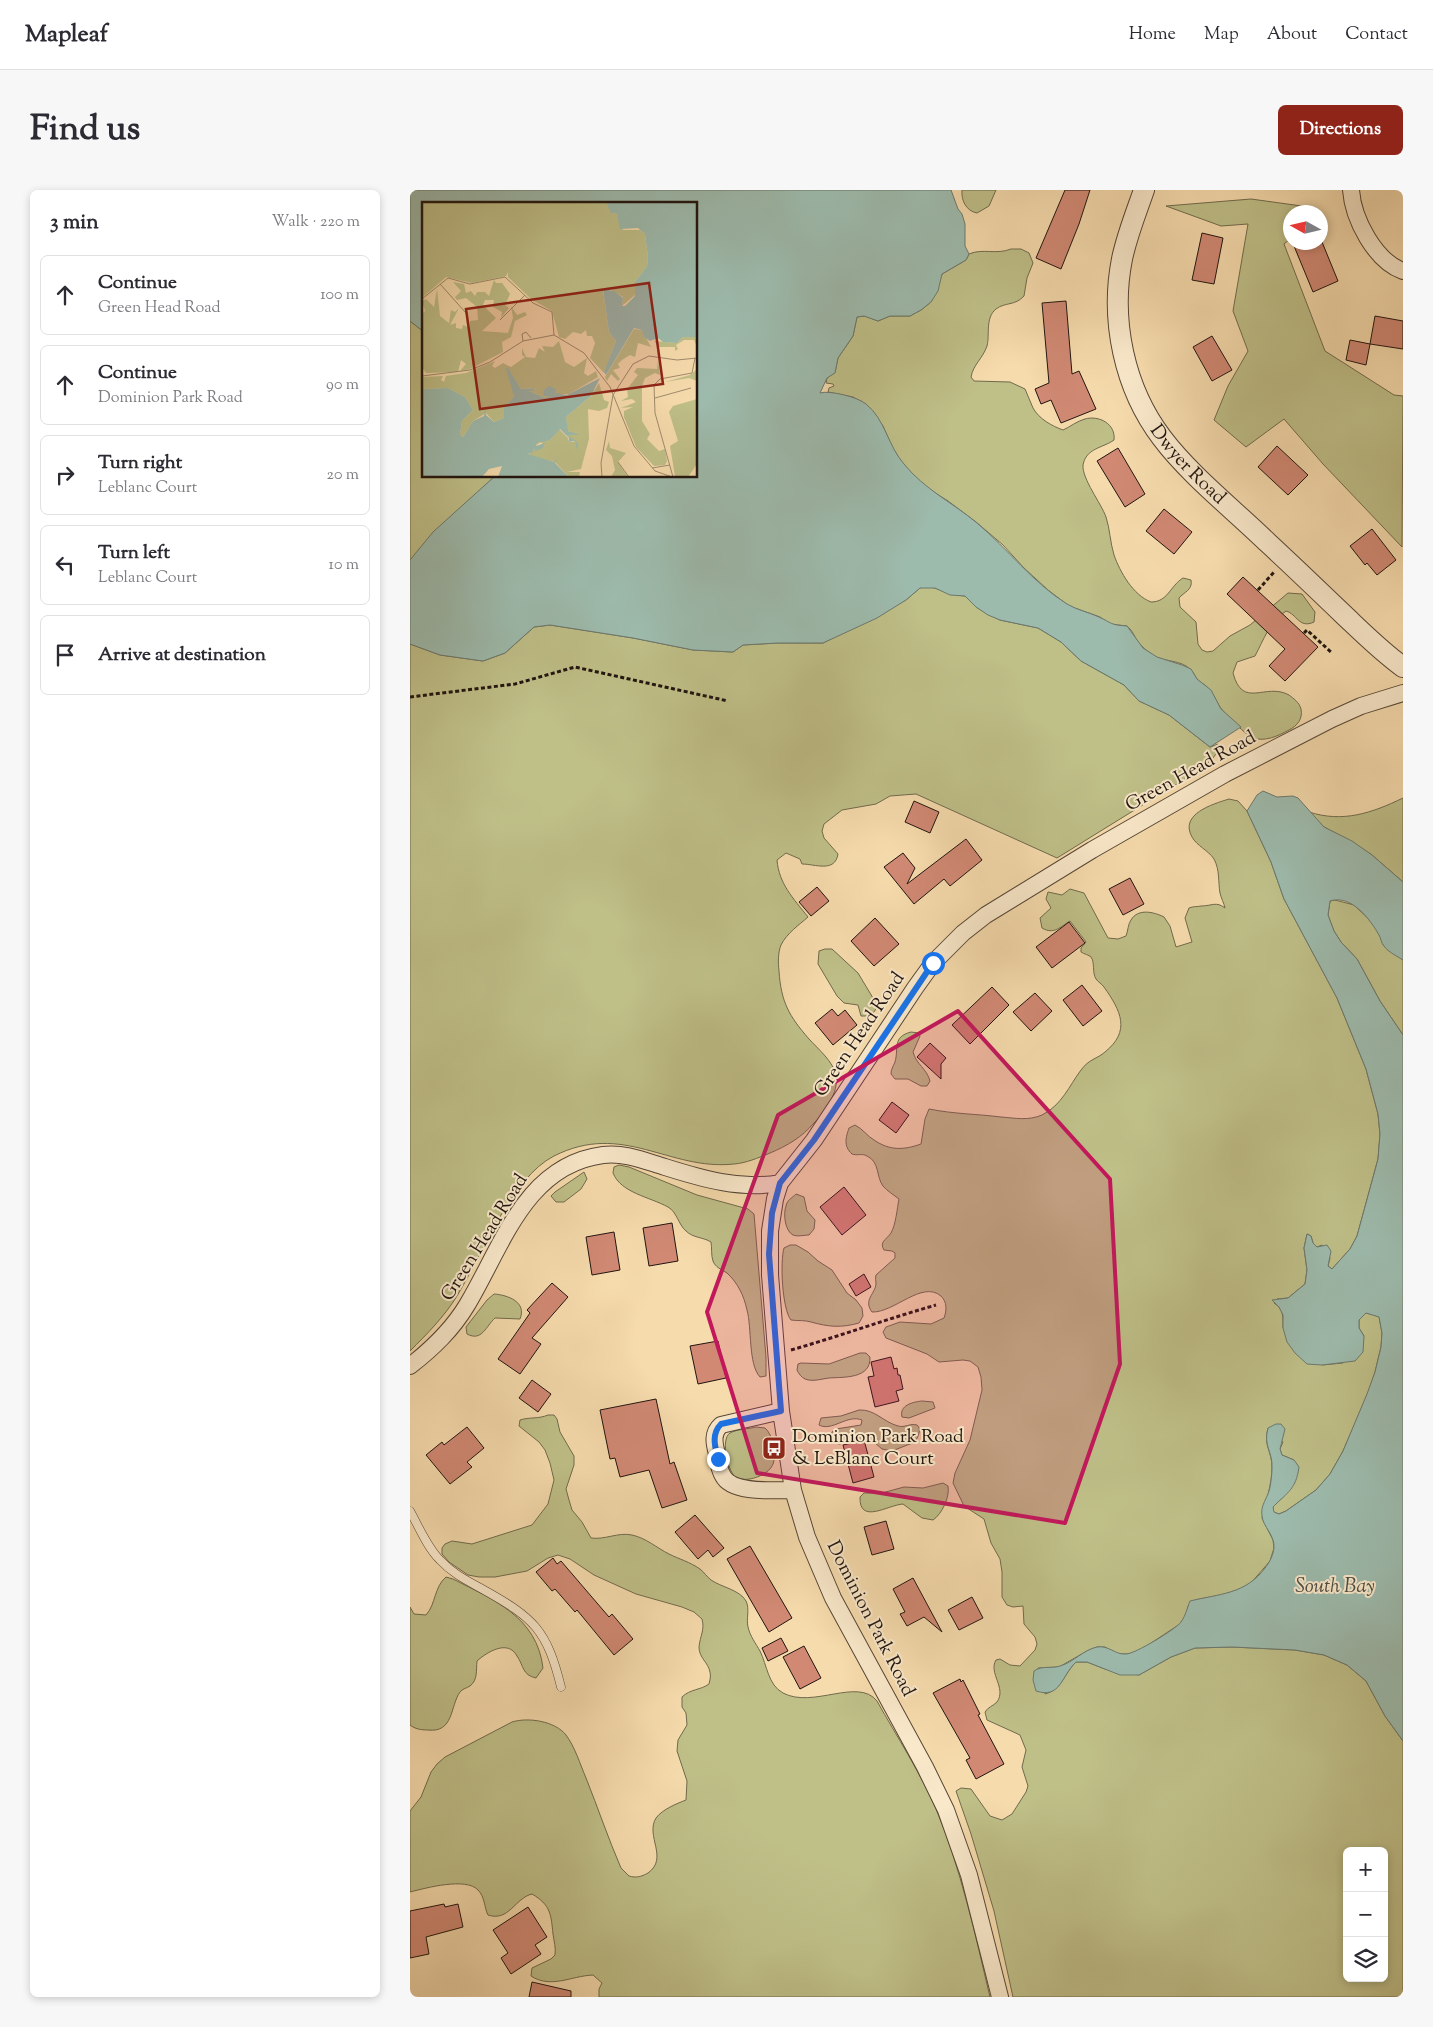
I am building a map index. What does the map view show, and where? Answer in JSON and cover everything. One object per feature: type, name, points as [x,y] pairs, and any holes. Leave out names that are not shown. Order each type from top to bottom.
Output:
[{"type":"street","name":"Dwyer Road","points":[[1144,190],[1122,259],[1118,286],[1118,318],[1128,371],[1148,416],[1162,439],[1191,470],[1356,627],[1403,668]]},
{"type":"street","points":[[1351,190],[1355,214],[1375,248],[1386,262],[1403,271]]},
{"type":"street","name":"Green Head Road","points":[[410,1366],[448,1331],[466,1306],[504,1238],[528,1200],[546,1179],[562,1168],[591,1158],[619,1155],[719,1182],[754,1185],[780,1183],[814,1140],[926,972],[963,933],[986,915],[1092,850],[1225,774],[1332,718],[1361,706],[1403,693]]},
{"type":"street","name":"Dominion Park Road","points":[[780,1183],[772,1213],[769,1254],[781,1411],[793,1490],[807,1537],[833,1598],[925,1767],[946,1810],[969,1875],[1000,1997]]},
{"type":"street","points":[[781,1411],[721,1424],[716,1432],[714,1444],[723,1478],[731,1485],[741,1488],[793,1490]]},
{"type":"lane","points":[[410,1511],[440,1560],[463,1579],[517,1609],[536,1627],[549,1646],[555,1660],[561,1687]]},
{"type":"path","points":[[1304,633],[1307,630],[1332,653]]},
{"type":"path","points":[[410,697],[515,684],[575,667],[728,701]]},
{"type":"path","points":[[776,1355],[936,1305]]},
{"type":"highlighted area","points":[[958,1011],[1110,1179],[1120,1364],[1065,1523],[757,1473],[707,1312],[778,1115]]},
{"type":"green space","points":[[962,190],[996,190],[989,206],[977,213],[965,205],[962,198]]},
{"type":"green space","points":[[1251,199],[1294,205],[1283,205],[1283,250],[1286,250],[1325,351],[1394,395],[1403,396],[1402,547],[1323,464],[1284,419],[1246,447],[1214,420],[1228,386],[1248,351],[1233,311],[1248,224],[1221,226],[1166,206]]},
{"type":"green space","points":[[1021,249],[1029,253],[1033,263],[1027,278],[1024,296],[1017,301],[999,307],[990,317],[987,346],[971,377],[974,381],[1010,382],[1025,389],[1033,408],[1039,416],[1063,430],[1079,421],[1090,418],[1096,418],[1109,425],[1114,434],[1114,440],[1095,449],[1088,455],[1083,465],[1083,471],[1104,511],[1117,562],[1133,589],[1144,599],[1151,602],[1165,597],[1183,578],[1191,580],[1189,589],[1179,598],[1180,607],[1196,622],[1198,644],[1202,650],[1207,652],[1213,651],[1230,636],[1250,625],[1288,593],[1302,594],[1315,612],[1314,622],[1305,624],[1286,611],[1271,626],[1255,656],[1237,662],[1233,673],[1237,684],[1249,693],[1280,692],[1289,695],[1296,701],[1301,709],[1301,716],[1299,722],[1292,728],[1267,739],[1251,737],[1226,714],[1210,690],[1186,666],[1154,656],[1137,641],[1127,626],[1110,624],[1100,617],[1069,606],[1048,590],[1003,545],[976,522],[915,478],[902,463],[892,447],[883,426],[867,405],[853,397],[828,392],[829,388],[834,386],[833,384],[826,383],[827,378],[835,372],[838,358],[853,336],[857,317],[865,316],[878,321],[890,316],[910,316],[931,302],[942,274],[966,260],[969,254]]},
{"type":"green space","points":[[410,321],[422,330],[422,478],[493,478],[410,560]]},
{"type":"green space","points":[[927,586],[965,596],[976,607],[1000,620],[1038,628],[1061,642],[1081,661],[1124,685],[1139,701],[1169,715],[1210,747],[1218,744],[1217,752],[1211,760],[1196,772],[1057,858],[916,794],[890,796],[876,804],[842,810],[824,824],[822,831],[824,838],[838,854],[833,864],[824,866],[802,864],[800,859],[786,853],[777,860],[778,869],[784,884],[808,917],[790,933],[781,945],[779,954],[780,982],[784,1000],[791,1016],[829,1061],[835,1071],[835,1089],[822,1113],[804,1133],[788,1144],[761,1157],[734,1164],[710,1164],[688,1161],[646,1149],[602,1143],[579,1147],[554,1156],[524,1181],[499,1219],[452,1304],[410,1351],[410,644],[440,655],[483,661],[505,653],[534,627],[550,625],[693,650],[733,652],[743,645],[823,643],[906,600],[920,588]]},
{"type":"green space","points":[[1403,798],[1403,882],[1372,855],[1324,827],[1309,812],[1334,817],[1357,815]]},
{"type":"green space","points":[[1229,799],[1238,801],[1247,811],[1271,862],[1284,899],[1337,998],[1366,1069],[1378,1114],[1380,1134],[1378,1159],[1357,1236],[1350,1249],[1332,1269],[1328,1266],[1330,1258],[1322,1245],[1317,1247],[1313,1243],[1311,1236],[1307,1234],[1304,1248],[1307,1270],[1305,1284],[1288,1298],[1277,1299],[1274,1303],[1281,1311],[1283,1328],[1322,1365],[1343,1363],[1364,1336],[1359,1328],[1359,1320],[1366,1313],[1379,1316],[1382,1333],[1381,1347],[1368,1394],[1343,1451],[1330,1474],[1316,1490],[1279,1514],[1273,1512],[1273,1507],[1281,1499],[1294,1460],[1282,1455],[1280,1449],[1283,1442],[1268,1428],[1267,1444],[1272,1461],[1272,1473],[1262,1518],[1273,1540],[1274,1548],[1270,1561],[1251,1583],[1238,1590],[1195,1600],[1188,1606],[1186,1616],[1180,1624],[1139,1651],[1128,1654],[1116,1654],[1105,1647],[1097,1647],[1059,1667],[1038,1668],[1045,1694],[1059,1685],[1076,1662],[1087,1662],[1105,1669],[1139,1675],[1171,1657],[1195,1648],[1232,1647],[1295,1650],[1324,1655],[1347,1665],[1366,1681],[1385,1716],[1403,1741],[1403,1997],[1013,1997],[994,1911],[956,1791],[961,1788],[971,1789],[990,1816],[1002,1820],[1012,1814],[1026,1792],[1028,1786],[1022,1767],[1026,1750],[1020,1735],[987,1720],[985,1712],[1000,1697],[994,1670],[996,1660],[1000,1659],[1010,1665],[1020,1666],[1035,1650],[1037,1644],[1035,1637],[1024,1624],[1023,1606],[1013,1607],[1007,1605],[1002,1597],[1000,1559],[991,1543],[984,1519],[964,1506],[953,1483],[955,1473],[970,1440],[982,1390],[978,1367],[970,1361],[963,1360],[939,1362],[927,1354],[886,1338],[883,1332],[886,1327],[900,1322],[931,1324],[944,1318],[946,1309],[941,1296],[933,1292],[925,1292],[889,1308],[872,1312],[869,1304],[876,1284],[876,1275],[895,1258],[895,1253],[884,1250],[882,1245],[893,1229],[899,1199],[883,1186],[876,1166],[871,1159],[865,1155],[852,1154],[849,1151],[846,1145],[846,1138],[849,1128],[855,1125],[880,1144],[891,1148],[909,1147],[921,1144],[925,1119],[929,1109],[1027,1119],[1042,1115],[1055,1106],[1084,1066],[1113,1044],[1121,1029],[1121,1021],[1115,1004],[1095,977],[1091,957],[1081,952],[1081,948],[1086,942],[1070,921],[1060,928],[1050,931],[1042,928],[1040,918],[1051,908],[1046,899],[1048,892],[1062,895],[1070,889],[1084,893],[1108,938],[1118,939],[1126,936],[1129,923],[1134,916],[1146,912],[1164,917],[1170,926],[1176,947],[1192,942],[1185,918],[1189,908],[1216,904],[1225,908],[1220,893],[1216,863],[1212,856],[1192,837],[1189,829],[1190,822],[1194,816],[1207,807]]},
{"type":"green space","points":[[1335,900],[1354,905],[1371,921],[1381,937],[1383,945],[1403,960],[1403,1035],[1380,1001],[1357,959],[1341,942],[1334,931],[1328,915],[1330,901]]},
{"type":"green space","points":[[832,949],[858,973],[876,1003],[876,1009],[871,1016],[861,1016],[858,1005],[844,1003],[837,996],[818,964],[819,951]]},
{"type":"green space","points":[[911,1032],[919,1033],[920,1036],[913,1052],[929,1077],[930,1081],[927,1086],[921,1086],[908,1079],[895,1079],[891,1074],[896,1057],[897,1044],[901,1037]]},
{"type":"green space","points":[[619,1165],[629,1167],[697,1195],[748,1209],[754,1214],[766,1376],[760,1377],[756,1371],[751,1345],[749,1318],[742,1295],[731,1277],[714,1263],[711,1242],[689,1233],[683,1228],[668,1207],[637,1194],[622,1185],[613,1173],[614,1167]]},
{"type":"green space","points":[[584,1172],[587,1179],[581,1189],[564,1202],[556,1202],[551,1196]]},
{"type":"green space","points":[[796,1194],[804,1197],[807,1211],[815,1220],[814,1229],[809,1235],[793,1235],[786,1226],[785,1213],[787,1204]]},
{"type":"green space","points":[[796,1245],[808,1252],[832,1270],[847,1293],[862,1308],[863,1316],[859,1323],[835,1326],[791,1320],[784,1296],[782,1274],[784,1248]]},
{"type":"green space","points":[[494,1294],[515,1300],[521,1308],[520,1319],[495,1318],[480,1335],[472,1336],[467,1334],[466,1327]]},
{"type":"green space","points":[[860,1353],[866,1353],[870,1357],[869,1364],[861,1373],[849,1377],[811,1380],[802,1377],[797,1370],[798,1364],[801,1363],[829,1364]]},
{"type":"green space","points":[[933,1402],[935,1408],[909,1418],[902,1417],[905,1407],[911,1403]]},
{"type":"green space","points":[[859,1410],[870,1412],[898,1426],[917,1425],[919,1431],[915,1442],[892,1451],[882,1449],[874,1442],[864,1439],[839,1444],[831,1440],[832,1432],[836,1429],[861,1425],[862,1420],[851,1419],[824,1427],[819,1425],[821,1418],[841,1416]]},
{"type":"green space","points":[[554,1415],[557,1419],[560,1432],[574,1456],[574,1465],[566,1489],[572,1510],[582,1522],[591,1538],[622,1534],[637,1536],[669,1554],[688,1562],[701,1570],[711,1580],[735,1591],[743,1597],[747,1604],[750,1634],[760,1651],[771,1680],[783,1693],[795,1697],[808,1698],[859,1692],[869,1694],[877,1701],[923,1782],[945,1832],[967,1902],[990,1997],[599,1997],[599,1989],[602,1983],[593,1975],[554,1982],[539,1980],[531,1976],[532,1968],[551,1959],[555,1955],[552,1921],[549,1911],[543,1902],[532,1894],[526,1896],[507,1912],[495,1916],[488,1915],[478,1890],[465,1884],[446,1885],[410,1892],[410,1811],[421,1797],[431,1772],[445,1757],[512,1722],[526,1720],[541,1721],[555,1726],[566,1735],[577,1756],[621,1868],[629,1876],[643,1875],[654,1867],[657,1861],[653,1832],[656,1818],[666,1809],[686,1800],[687,1781],[677,1751],[678,1740],[687,1725],[686,1713],[682,1707],[682,1697],[688,1692],[709,1684],[709,1669],[699,1651],[703,1626],[702,1619],[694,1612],[682,1607],[636,1594],[594,1575],[570,1559],[558,1555],[548,1558],[527,1571],[495,1577],[479,1577],[468,1575],[449,1562],[442,1554],[442,1548],[445,1544],[452,1541],[472,1544],[532,1525],[548,1504],[554,1480],[545,1450],[539,1442],[519,1426],[520,1420]]},
{"type":"green space","points":[[756,1427],[765,1428],[770,1434],[773,1445],[773,1463],[771,1468],[760,1476],[748,1479],[737,1478],[728,1464],[726,1456],[727,1436],[739,1430]]},
{"type":"green space","points":[[943,1483],[948,1486],[947,1500],[933,1520],[922,1518],[903,1504],[869,1512],[864,1510],[861,1505],[860,1497],[864,1493],[882,1493],[904,1487],[923,1488]]},
{"type":"green space","points":[[446,1577],[498,1603],[523,1623],[539,1650],[543,1668],[536,1678],[531,1677],[513,1651],[508,1648],[497,1649],[486,1654],[477,1661],[473,1684],[460,1692],[447,1723],[436,1730],[425,1730],[410,1725],[410,1607],[414,1614],[426,1615],[432,1606],[439,1586]]},
{"type":"water","points":[[410,190],[951,190],[965,224],[965,246],[969,254],[966,260],[942,274],[938,291],[931,302],[910,316],[890,316],[878,321],[864,316],[857,317],[853,336],[838,358],[835,373],[827,378],[820,393],[830,392],[843,395],[866,404],[878,417],[899,457],[920,481],[977,523],[1055,596],[1071,606],[1117,625],[1127,626],[1143,648],[1157,657],[1191,669],[1197,679],[1211,690],[1221,709],[1241,727],[1210,747],[1169,715],[1139,701],[1124,685],[1081,661],[1061,642],[1038,628],[1000,620],[976,607],[965,596],[950,595],[935,588],[920,588],[906,600],[877,618],[823,643],[743,645],[733,652],[693,650],[550,625],[534,627],[505,653],[483,661],[440,655],[410,644],[410,560],[433,532],[493,478],[698,478],[698,202],[422,202],[422,330],[410,321]]},
{"type":"water","name":"South Bay","points":[[1263,791],[1277,797],[1293,796],[1298,798],[1324,827],[1352,841],[1372,855],[1403,882],[1403,960],[1386,948],[1365,915],[1352,904],[1338,900],[1330,901],[1328,915],[1334,931],[1341,942],[1357,959],[1380,1001],[1403,1035],[1403,1741],[1385,1716],[1366,1681],[1347,1665],[1324,1655],[1295,1650],[1232,1647],[1195,1648],[1171,1657],[1139,1675],[1120,1675],[1087,1662],[1076,1662],[1056,1689],[1044,1693],[1036,1691],[1033,1680],[1034,1671],[1037,1669],[1057,1667],[1097,1647],[1105,1647],[1122,1654],[1138,1650],[1178,1625],[1184,1617],[1190,1601],[1231,1592],[1258,1577],[1272,1556],[1274,1548],[1273,1539],[1263,1520],[1262,1512],[1269,1491],[1272,1473],[1272,1462],[1267,1444],[1268,1428],[1281,1424],[1285,1429],[1280,1449],[1282,1455],[1294,1460],[1299,1467],[1293,1485],[1287,1494],[1273,1507],[1274,1512],[1279,1514],[1316,1490],[1330,1474],[1343,1451],[1375,1372],[1381,1347],[1382,1333],[1379,1317],[1366,1313],[1359,1320],[1359,1328],[1364,1336],[1363,1352],[1355,1361],[1322,1365],[1307,1364],[1287,1342],[1283,1328],[1283,1315],[1279,1307],[1272,1300],[1288,1298],[1305,1284],[1307,1270],[1304,1248],[1307,1234],[1311,1236],[1313,1243],[1317,1247],[1327,1245],[1331,1251],[1328,1266],[1332,1269],[1350,1249],[1357,1236],[1378,1159],[1380,1134],[1378,1114],[1366,1069],[1337,998],[1284,899],[1271,862],[1247,811],[1257,795]]},
{"type":"building","points":[[1065,190],[1090,190],[1061,269],[1036,258]]},
{"type":"building","points":[[1202,233],[1223,238],[1214,284],[1192,280]]},
{"type":"building","points":[[1296,250],[1325,250],[1338,281],[1313,292]]},
{"type":"building","points":[[1066,301],[1072,374],[1079,371],[1096,409],[1061,423],[1051,400],[1041,404],[1035,389],[1049,383],[1042,303]]},
{"type":"building","points":[[1375,316],[1403,321],[1403,349],[1370,344]]},
{"type":"building","points":[[1212,336],[1232,370],[1212,381],[1193,347]]},
{"type":"building","points":[[1350,340],[1370,344],[1366,365],[1346,360]]},
{"type":"building","points":[[1277,446],[1308,475],[1288,495],[1258,467]]},
{"type":"building","points":[[1118,448],[1145,494],[1125,507],[1097,461]]},
{"type":"building","points":[[1164,509],[1192,532],[1174,554],[1146,531]]},
{"type":"building","points":[[1372,529],[1396,560],[1377,575],[1367,563],[1365,565],[1350,546]]},
{"type":"building","points":[[1243,577],[1318,647],[1285,681],[1269,666],[1285,649],[1227,594]]},
{"type":"building","points":[[914,801],[939,812],[930,833],[905,822]]},
{"type":"building","points":[[966,839],[982,860],[950,886],[944,879],[914,904],[884,867],[903,853],[915,868],[907,884]]},
{"type":"building","points":[[1130,878],[1144,904],[1123,915],[1109,889]]},
{"type":"building","points":[[817,887],[829,901],[811,916],[799,902]]},
{"type":"building","points":[[875,918],[899,944],[874,966],[851,941]]},
{"type":"building","points":[[1069,922],[1085,943],[1052,968],[1036,947]]},
{"type":"building","points":[[1082,985],[1102,1011],[1083,1026],[1063,1000]]},
{"type":"building","points":[[992,987],[1009,1005],[970,1044],[952,1025]]},
{"type":"building","points":[[1035,993],[1052,1011],[1031,1031],[1013,1012]]},
{"type":"building","points":[[832,1009],[838,1016],[845,1010],[857,1025],[833,1045],[815,1023]]},
{"type":"building","points":[[930,1043],[946,1058],[941,1064],[941,1079],[917,1057]]},
{"type":"building","points":[[892,1102],[909,1115],[896,1133],[879,1120]]},
{"type":"building","points":[[844,1187],[866,1215],[842,1235],[820,1207]]},
{"type":"building","points":[[672,1223],[678,1261],[649,1266],[643,1228]]},
{"type":"building","points":[[614,1232],[620,1270],[592,1275],[586,1237]]},
{"type":"building","points":[[864,1274],[871,1287],[856,1296],[849,1284]]},
{"type":"building","points":[[552,1283],[568,1297],[532,1338],[541,1344],[520,1374],[498,1359],[530,1313],[527,1310]]},
{"type":"building","points":[[718,1341],[726,1378],[698,1384],[690,1346]]},
{"type":"building","points":[[891,1357],[894,1369],[897,1368],[898,1375],[900,1375],[903,1389],[896,1391],[899,1401],[875,1407],[868,1377],[874,1376],[871,1362]]},
{"type":"building","points":[[532,1380],[551,1394],[538,1412],[519,1398]]},
{"type":"building","points":[[656,1399],[670,1464],[674,1462],[687,1500],[662,1508],[649,1470],[620,1477],[615,1458],[610,1459],[600,1410]]},
{"type":"building","points":[[467,1427],[484,1448],[467,1462],[472,1467],[450,1484],[426,1455],[442,1442],[444,1445]]},
{"type":"building","points":[[864,1440],[874,1477],[853,1483],[843,1445]]},
{"type":"building","points":[[695,1515],[724,1548],[713,1557],[708,1550],[698,1559],[675,1532]]},
{"type":"building","points":[[886,1521],[894,1549],[872,1555],[864,1527]]},
{"type":"building","points":[[750,1546],[792,1618],[769,1632],[727,1559]]},
{"type":"building","points":[[553,1558],[557,1564],[561,1561],[609,1617],[612,1614],[633,1639],[614,1655],[577,1610],[575,1612],[555,1589],[552,1591],[536,1572]]},
{"type":"building","points":[[913,1578],[942,1632],[924,1617],[907,1626],[900,1614],[905,1612],[893,1589]]},
{"type":"building","points":[[972,1597],[983,1618],[959,1630],[948,1610]]},
{"type":"building","points":[[781,1638],[788,1651],[768,1661],[762,1648]]},
{"type":"building","points":[[804,1646],[821,1678],[800,1689],[783,1657]]},
{"type":"building","points":[[960,1679],[961,1682],[963,1680],[980,1714],[978,1715],[1004,1764],[976,1779],[966,1760],[970,1758],[933,1693]]},
{"type":"building","points":[[444,1904],[445,1907],[458,1904],[463,1927],[426,1937],[429,1954],[410,1958],[410,1911]]},
{"type":"building","points":[[528,1907],[547,1937],[535,1945],[541,1954],[511,1974],[501,1958],[508,1953],[493,1930]]},
{"type":"building","points":[[532,1982],[571,1991],[571,1997],[529,1997]]},
{"type":"place","name":"Dominion Park Road & LeBlanc Court","points":[[774,1448]]},
{"type":"route","points":[[718,1459],[714,1438],[721,1424],[781,1411],[769,1254],[772,1213],[780,1183],[814,1140],[933,963]]}]
